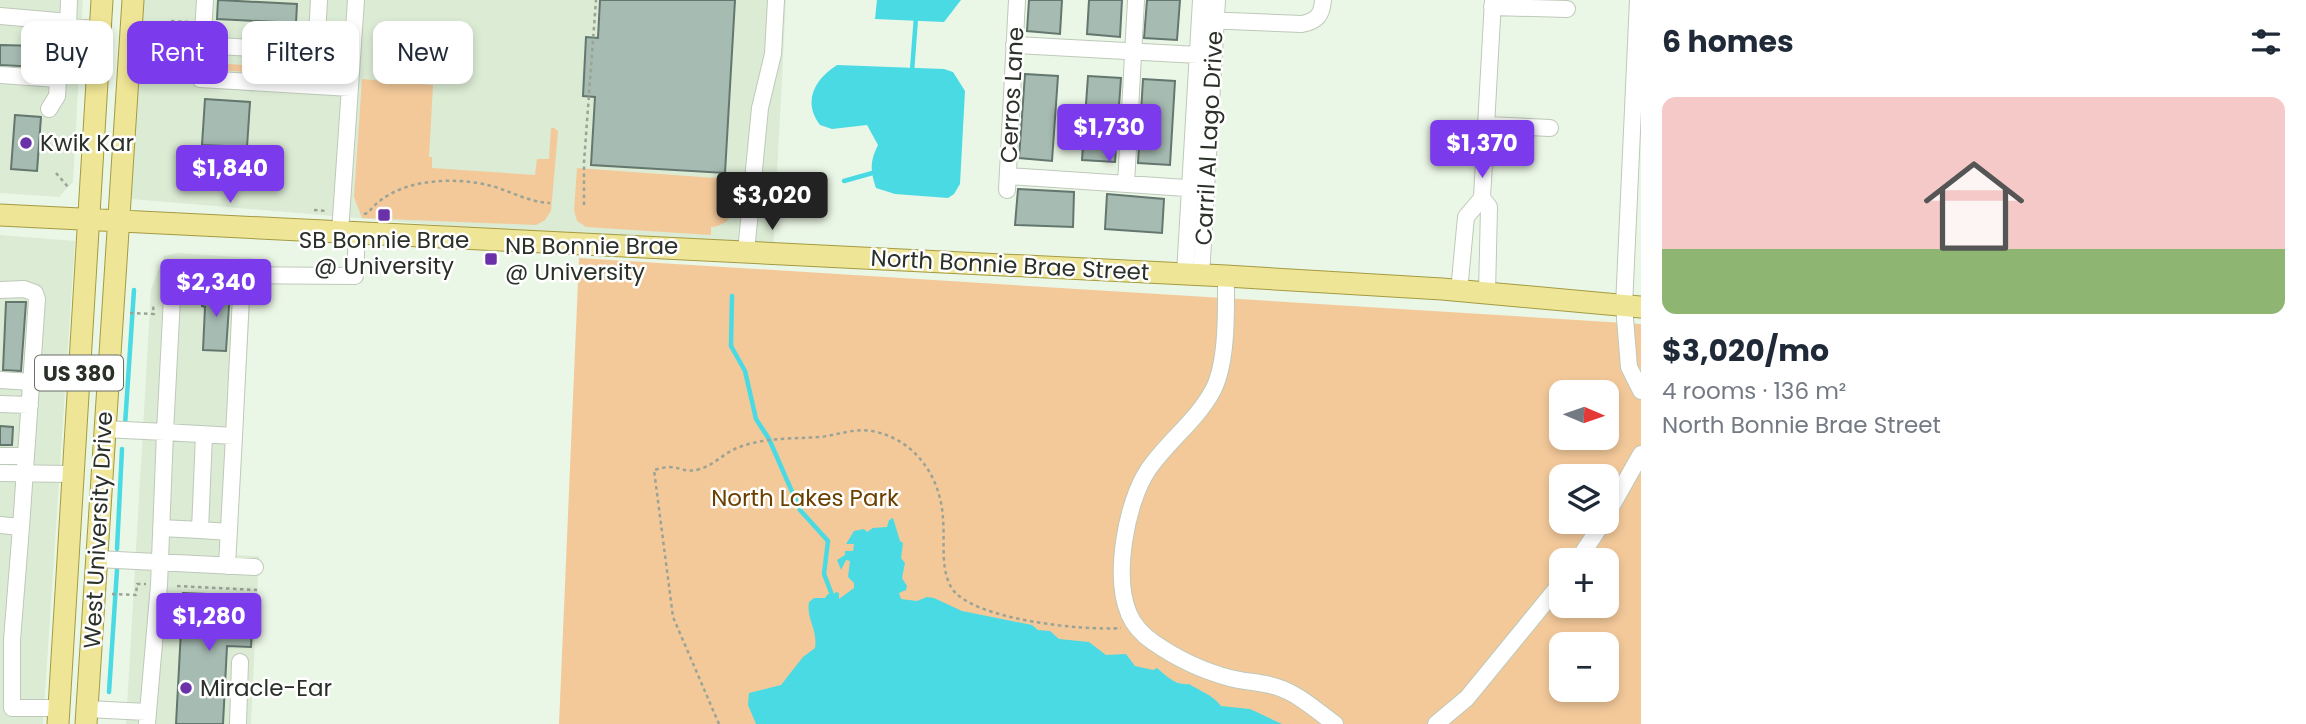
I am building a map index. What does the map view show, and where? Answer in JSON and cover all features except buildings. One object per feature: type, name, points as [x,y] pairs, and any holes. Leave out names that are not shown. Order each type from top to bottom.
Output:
[{"type":"main road","name":"West University Drive","points":[[101,21],[102,0]]},
{"type":"main road","name":"West University Drive","points":[[87,717],[133,0]]},
{"type":"main road","name":"West University Drive","points":[[58,716],[97,84]]},
{"type":"main road","name":"North Bonnie Brae Street","points":[[0,215],[88,221],[354,226],[746,252],[1226,276],[1459,291],[1633,307]]},
{"type":"main road","points":[[58,716],[87,717]]},
{"type":"street","points":[[68,21],[69,0]]},
{"type":"street","points":[[203,21],[205,0]]},
{"type":"street","points":[[318,21],[319,0]]},
{"type":"street","points":[[354,21],[356,0]]},
{"type":"street","points":[[746,252],[760,108],[773,54],[776,0]]},
{"type":"street","name":"Cerros Lane","points":[[1017,0],[1007,183],[1126,184]]},
{"type":"street","points":[[1136,0],[1126,184],[1199,189]]},
{"type":"street","name":"Carril Al Lago Drive","points":[[1193,275],[1208,20],[1201,0]]},
{"type":"street","name":"Carril Al Lago Drive","points":[[1199,189],[1198,55],[1217,0]]},
{"type":"street","points":[[1208,20],[1302,24],[1317,19],[1324,0]]},
{"type":"street","points":[[1638,0],[1633,307],[1629,367],[1641,391]]},
{"type":"street","points":[[1459,291],[1466,218],[1482,198],[1493,3],[1567,9]]},
{"type":"street","points":[[0,16],[58,21]]},
{"type":"street","points":[[1014,45],[1198,55]]},
{"type":"street","points":[[0,75],[21,76]]},
{"type":"street","points":[[228,81],[350,88]]},
{"type":"street","points":[[49,109],[57,96],[58,84]]},
{"type":"street","points":[[87,717],[147,718],[159,585],[172,298],[177,285],[187,278],[204,275],[355,276],[350,84]]},
{"type":"street","points":[[1486,125],[1550,128]]},
{"type":"street","points":[[1482,198],[1489,207],[1487,294]]},
{"type":"street","points":[[1226,276],[1226,313],[1219,372],[1212,391],[1148,471],[1136,491],[1128,523],[1123,576],[1128,613],[1153,642],[1184,660],[1229,678],[1278,687],[1296,696],[1335,724]]},
{"type":"street","points":[[227,566],[242,277]]},
{"type":"street","points":[[0,290],[24,289],[35,293],[37,299],[21,527],[8,596],[6,708],[58,716]]},
{"type":"street","points":[[0,380],[32,382]]},
{"type":"street","points":[[0,404],[30,405]]},
{"type":"street","points":[[104,429],[234,436]]},
{"type":"street","points":[[201,530],[204,435]]},
{"type":"street","points":[[1619,493],[1641,454]]},
{"type":"street","points":[[0,456],[25,456]]},
{"type":"street","points":[[0,473],[73,474]]},
{"type":"street","points":[[0,525],[21,527]]},
{"type":"street","points":[[161,528],[229,531]]},
{"type":"street","points":[[96,559],[255,567]]},
{"type":"street","points":[[1436,724],[1466,698],[1549,598]]},
{"type":"street","points":[[238,724],[240,662]]},
{"type":"path","points":[[584,205],[596,0]]},
{"type":"path","points":[[56,173],[69,188]]},
{"type":"path","points":[[354,226],[374,206],[399,191],[435,182],[478,184],[534,203],[550,203]]},
{"type":"path","points":[[314,210],[326,211]]},
{"type":"path","points":[[122,312],[154,314],[153,306]]},
{"type":"path","points":[[719,724],[673,617],[654,470],[669,467],[686,472],[702,469],[733,449],[760,440],[821,437],[847,431],[873,432],[902,442],[920,456],[937,491],[943,516],[944,564],[950,586],[961,598],[990,611],[1059,626],[1121,629],[1135,624]]},
{"type":"path","points":[[105,594],[136,595],[137,584],[148,584]]},
{"type":"path","points":[[177,586],[257,590]]},
{"type":"shaded area","points":[[0,0],[83,0],[82,21],[21,21],[21,84],[78,84],[73,182],[59,197],[0,193]]},
{"type":"shaded area","points":[[138,0],[786,0],[773,253],[131,199],[135,84],[228,84],[228,21],[137,21]]},
{"type":"shaded area","points":[[0,235],[75,241],[43,724],[0,724]]},
{"type":"shaded area","points":[[178,253],[253,258],[235,555],[259,556],[251,724],[126,724],[151,289],[164,256]]},
{"type":"green space","points":[[228,64],[242,65],[242,72],[228,71]]},
{"type":"green space","points":[[362,79],[373,80],[373,84],[433,85],[429,157],[432,157],[432,168],[535,175],[537,159],[549,159],[551,128],[558,131],[551,211],[545,220],[536,225],[362,218],[354,197]]},
{"type":"green space","points":[[577,168],[729,179],[734,186],[737,201],[735,209],[726,221],[711,227],[711,235],[586,227],[577,221],[574,210]]},
{"type":"green space","name":"North Lakes Park","points":[[579,258],[1641,324],[1641,724],[559,724]]},
{"type":"water","points":[[877,0],[961,0],[944,22],[875,19]]},
{"type":"water","points":[[837,65],[944,69],[953,72],[965,91],[960,184],[954,194],[948,198],[895,194],[876,188],[872,166],[878,145],[867,125],[832,129],[820,125],[812,107],[817,84]]},
{"type":"water","points":[[893,518],[903,543],[901,558],[905,563],[902,578],[907,586],[906,590],[899,593],[901,599],[917,601],[927,597],[934,598],[962,611],[1032,625],[1038,630],[1050,631],[1059,639],[1089,642],[1106,655],[1126,654],[1135,666],[1153,670],[1157,668],[1176,682],[1189,684],[1206,694],[1221,706],[1250,709],[1282,724],[756,724],[748,705],[749,693],[781,685],[803,657],[815,648],[809,602],[836,592],[839,593],[839,599],[854,588],[854,583],[848,577],[850,561],[846,560],[841,570],[837,560],[845,555],[845,551],[853,551],[854,544],[846,544],[854,531],[864,529],[867,532],[873,528],[887,527],[889,520]]},
{"type":"waterway","points":[[912,71],[916,17]]},
{"type":"waterway","points":[[844,181],[876,172]]},
{"type":"waterway","points":[[125,425],[134,290]]},
{"type":"waterway","points":[[732,296],[731,346],[745,371],[756,419],[769,439],[800,510],[828,541],[824,574],[834,600]]},
{"type":"waterway","points":[[117,549],[122,449]]},
{"type":"waterway","points":[[109,692],[117,570]]},
{"type":"place","name":"Kwik Kar","points":[[26,143]]},
{"type":"place","name":"SB Bonnie Brae @ University","points":[[384,215]]},
{"type":"place","name":"NB Bonnie Brae @ University","points":[[491,259]]},
{"type":"place","name":"Miracle-Ear","points":[[186,688]]}]
